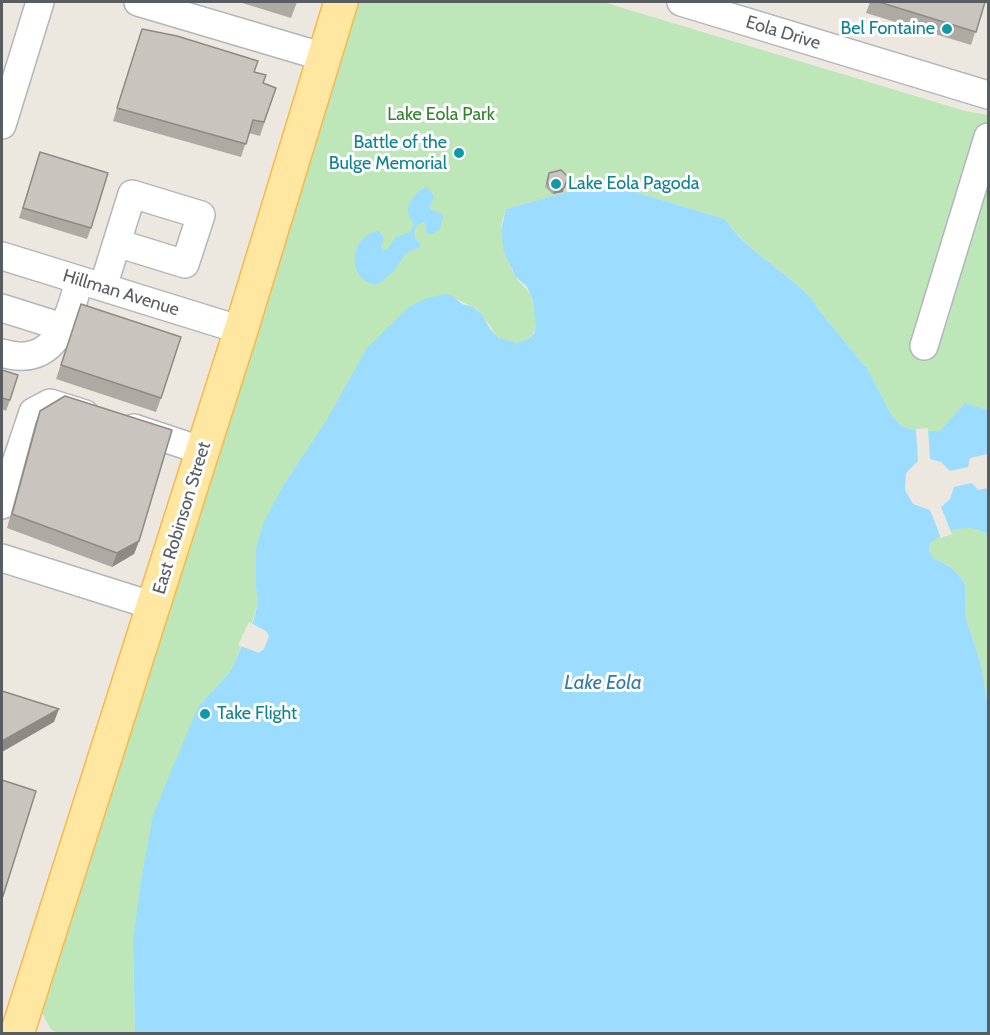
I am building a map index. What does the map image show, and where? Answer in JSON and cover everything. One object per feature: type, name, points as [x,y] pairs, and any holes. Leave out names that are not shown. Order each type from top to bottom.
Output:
[{"type":"main road","name":"East Robinson Street","points":[[23,1031],[242,330],[341,2]]},
{"type":"street","points":[[2,125],[40,2]]},
{"type":"street","name":"Eola Drive","points":[[681,2],[708,5],[988,95]]},
{"type":"street","points":[[150,3],[324,57]]},
{"type":"street","points":[[924,346],[988,137]]},
{"type":"street","points":[[2,353],[13,357],[33,356],[46,349],[62,327],[74,302],[91,283],[117,243]]},
{"type":"street","name":"Hillman Avenue","points":[[2,256],[242,330]]},
{"type":"street","points":[[2,308],[62,327]]},
{"type":"street","points":[[2,500],[33,412],[50,403],[203,451]]},
{"type":"street","points":[[2,558],[154,606]]},
{"type":"green space","name":"Lake Eola Park","points":[[357,2],[603,2],[965,111],[988,115],[988,410],[965,404],[940,431],[917,431],[902,426],[892,416],[868,370],[811,298],[749,245],[725,219],[608,186],[577,189],[506,209],[501,232],[513,273],[532,298],[536,321],[533,334],[520,342],[505,341],[494,332],[479,311],[453,296],[326,422],[284,484],[256,589],[258,603],[230,672],[198,707],[133,943],[135,1033],[56,1033],[50,1028],[41,1011]]},
{"type":"green space","points":[[962,527],[976,528],[988,535],[988,706],[981,664],[966,618],[965,583],[952,568],[929,553],[930,543],[942,534]]},
{"type":"water","name":"Lake Eola","points":[[608,186],[725,219],[749,245],[811,298],[868,370],[892,416],[902,426],[917,431],[940,431],[965,403],[988,410],[988,535],[966,528],[951,531],[930,543],[929,552],[935,559],[952,568],[965,583],[966,618],[981,664],[988,706],[988,1033],[135,1034],[133,943],[153,815],[198,707],[230,672],[253,622],[258,603],[256,549],[263,524],[284,484],[326,421],[367,348],[409,307],[427,298],[446,294],[453,296],[462,304],[473,307],[483,315],[490,329],[499,338],[517,343],[534,334],[536,326],[533,301],[527,287],[515,276],[504,252],[501,230],[506,209],[577,189]]},
{"type":"water","points":[[427,187],[434,196],[430,206],[431,210],[441,213],[443,217],[440,229],[431,235],[426,231],[426,224],[423,222],[416,226],[415,239],[420,243],[420,247],[405,254],[394,271],[377,285],[365,281],[356,266],[356,250],[359,243],[364,237],[379,231],[384,239],[381,247],[387,250],[395,238],[410,232],[414,224],[408,211],[410,202],[416,194]]},
{"type":"pier","points":[[928,428],[930,459],[941,462],[950,471],[968,467],[970,458],[988,454],[988,488],[978,490],[972,483],[954,487],[950,499],[941,507],[952,534],[941,538],[930,510],[913,504],[905,490],[906,473],[918,461],[916,429]]},
{"type":"pier","points":[[249,622],[266,631],[269,636],[264,649],[259,653],[238,645]]},
{"type":"building","points":[[879,2],[985,2],[976,32]]},
{"type":"building","points":[[142,29],[177,36],[258,61],[254,72],[266,75],[263,83],[276,88],[264,122],[253,120],[246,144],[117,108]]},
{"type":"building","points":[[40,152],[108,173],[91,228],[23,208]]},
{"type":"building","name":"Lake Eola Pagoda","points":[[561,170],[568,177],[564,188],[555,191],[547,183],[549,173]]},
{"type":"building","points":[[81,304],[181,337],[161,398],[61,365]]},
{"type":"building","points":[[2,370],[18,375],[10,400],[2,398]]},
{"type":"building","points":[[65,396],[172,430],[139,541],[117,553],[12,514],[40,411]]},
{"type":"building","points":[[2,691],[59,709],[2,741]]},
{"type":"building","points":[[2,780],[36,791],[3,896],[2,896]]},
{"type":"place","name":"Bel Fontaine","points":[[947,29]]},
{"type":"place","name":"Battle of the Bulge Memorial","points":[[459,153]]},
{"type":"place","name":"Lake Eola Pagoda","points":[[556,184]]},
{"type":"place","name":"Take Flight","points":[[205,714]]}]
